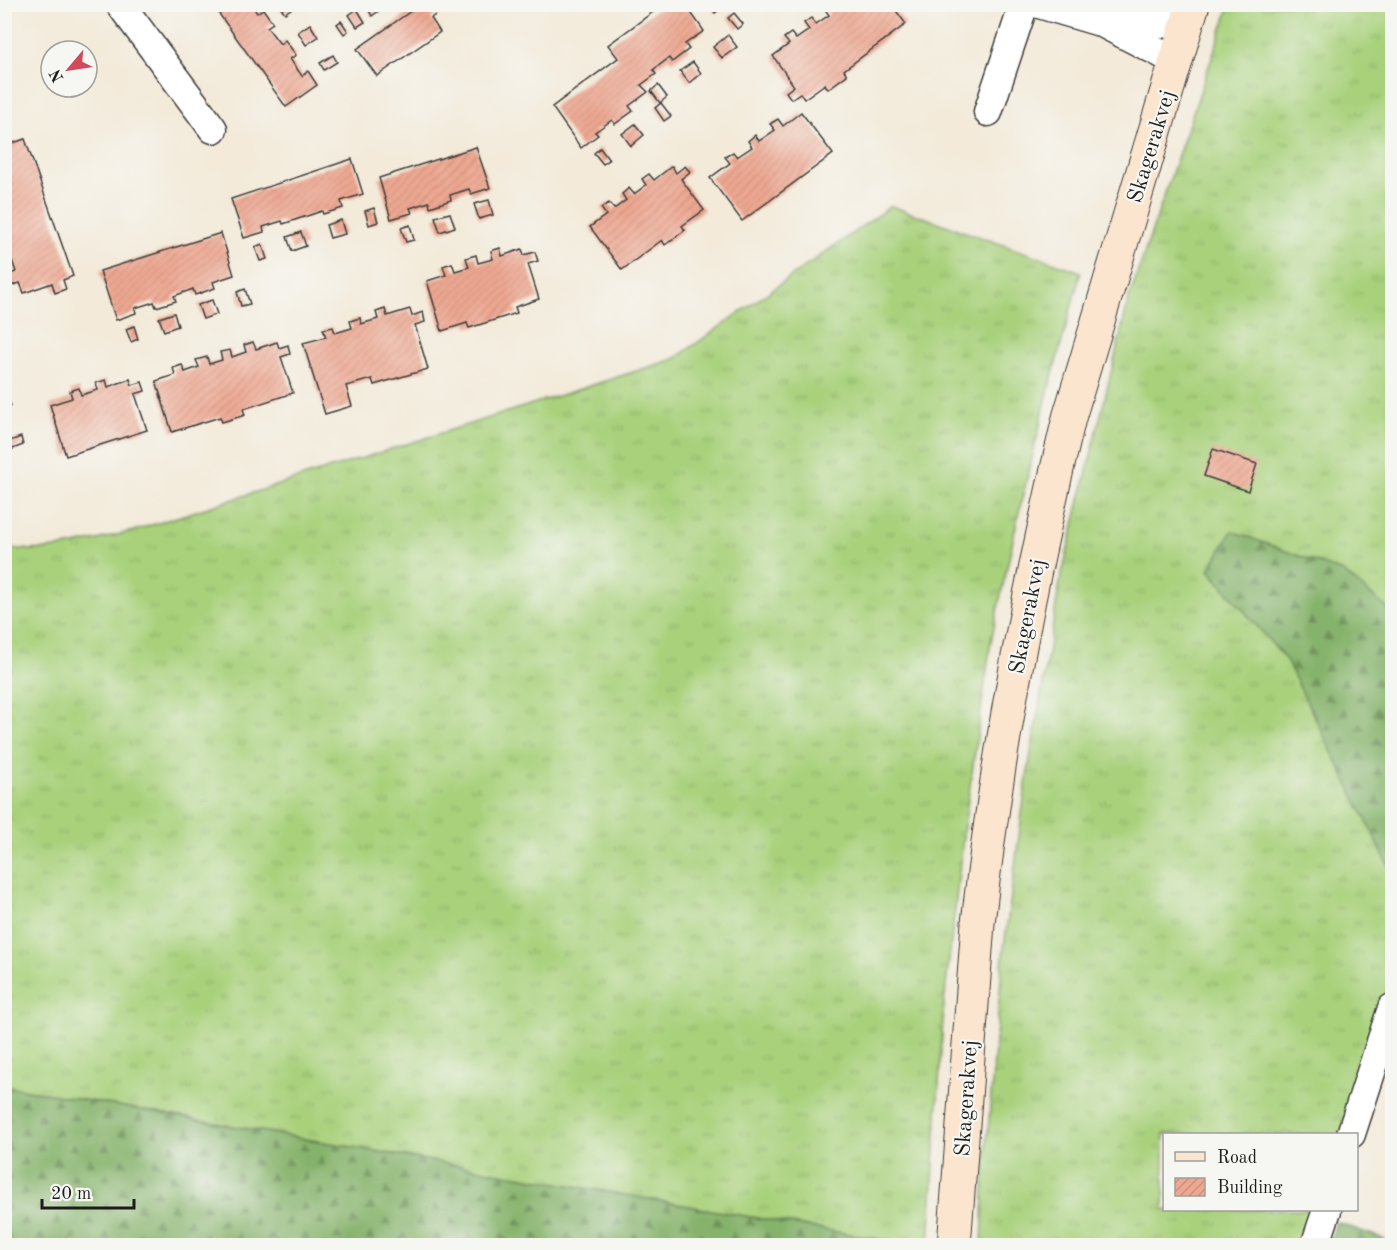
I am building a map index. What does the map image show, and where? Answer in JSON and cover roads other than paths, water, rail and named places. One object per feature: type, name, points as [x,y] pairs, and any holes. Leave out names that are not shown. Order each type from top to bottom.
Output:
[{"type":"street","points":[[120,4],[213,129]]},
{"type":"street","points":[[988,112],[1024,4]]},
{"type":"street","points":[[1040,4],[1100,22],[1176,61]]},
{"type":"street","points":[[1100,22],[1190,14]]},
{"type":"street","name":"Skagerakvej","points":[[954,1245],[978,922],[1016,662],[1068,418],[1190,14]]},
{"type":"street","points":[[1352,1133],[1392,1008]]},
{"type":"street","points":[[1316,1245],[1326,1211]]}]
